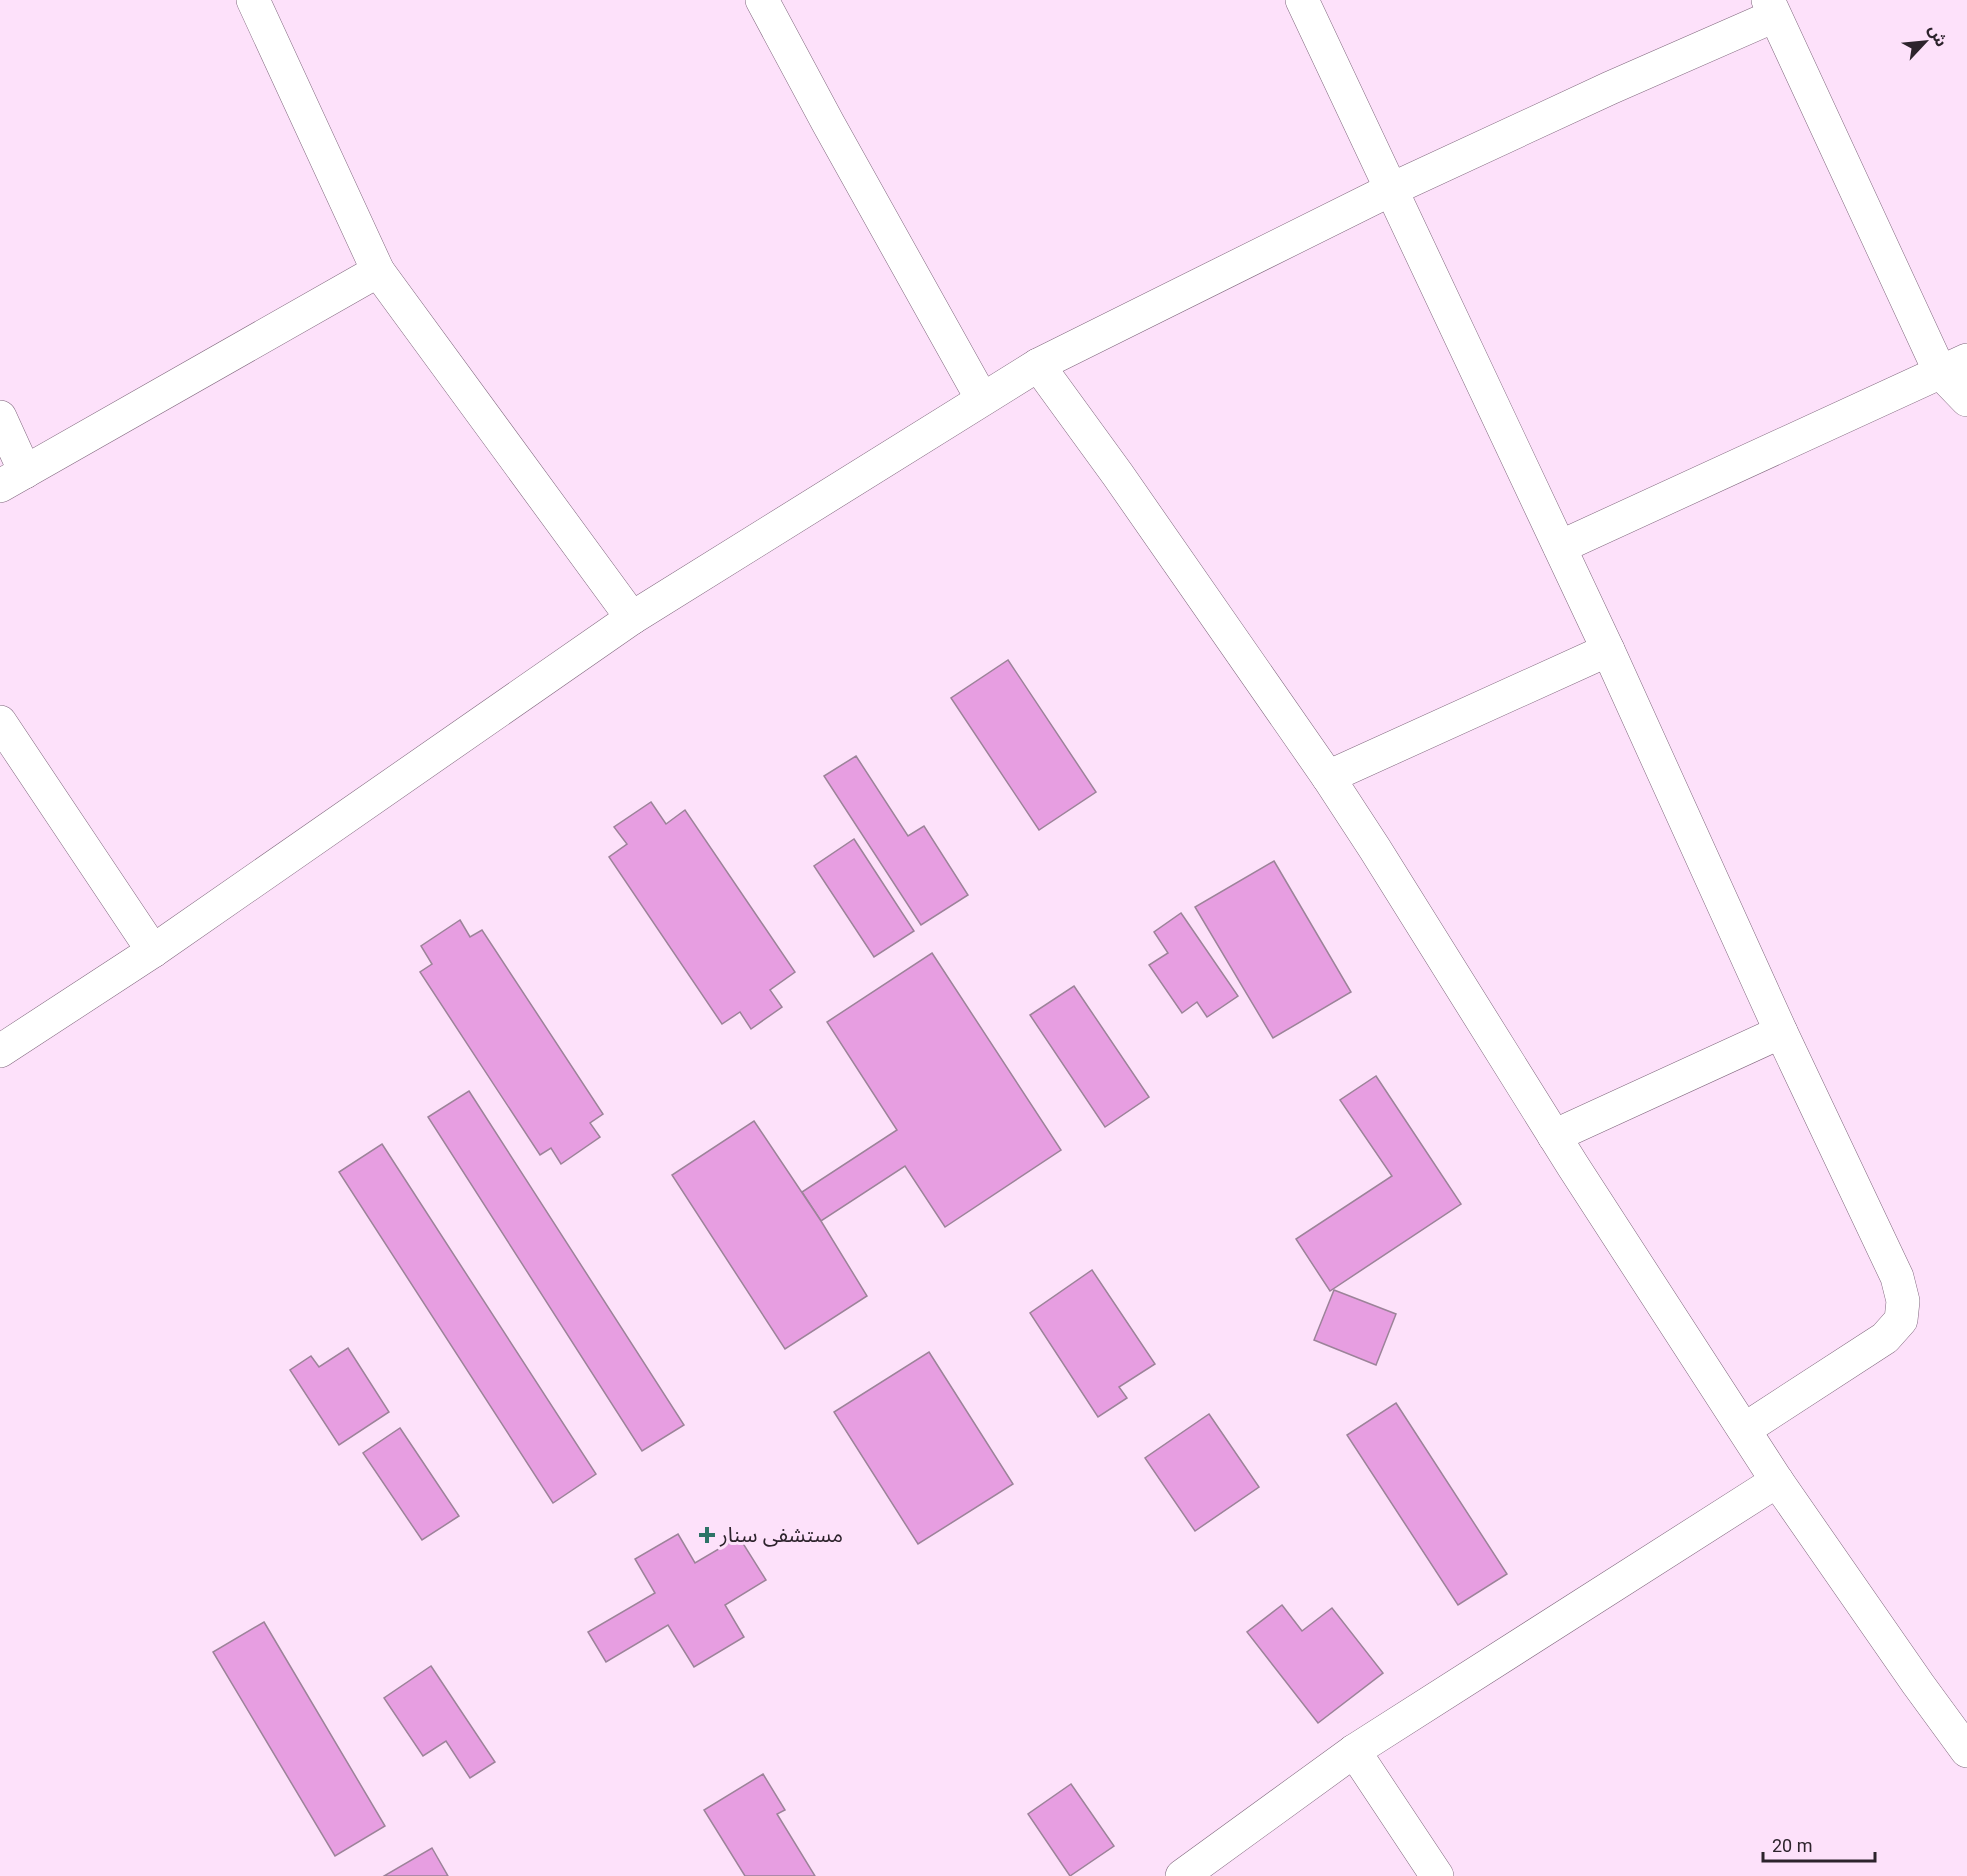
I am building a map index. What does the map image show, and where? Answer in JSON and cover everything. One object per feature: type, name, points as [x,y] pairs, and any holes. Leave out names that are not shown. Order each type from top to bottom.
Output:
[{"type":"street","points":[[254,0],[378,271],[632,618]]},
{"type":"street","points":[[762,0],[982,399]]},
{"type":"street","points":[[1302,0],[1608,650],[1781,1032],[1897,1277],[1903,1301],[1900,1320],[1885,1338],[1745,1429]]},
{"type":"street","points":[[0,1051],[153,951],[632,618],[1038,365],[1390,189],[1610,88],[1771,8],[1954,366],[1967,400]]},
{"type":"street","points":[[0,417],[13,479],[378,271]]},
{"type":"street","points":[[1038,365],[1118,475],[1328,777],[1554,1136],[1777,1481],[1967,1751]]},
{"type":"street","points":[[1560,547],[1954,366]]},
{"type":"street","points":[[1328,777],[1608,650]]},
{"type":"street","points":[[0,722],[153,951]]},
{"type":"street","points":[[1554,1136],[1781,1032]]},
{"type":"street","points":[[1182,1876],[1354,1751],[1777,1481]]},
{"type":"street","points":[[1354,1751],[1437,1876]]},
{"type":"building","points":[[1008,660],[1096,792],[1039,830],[951,698]]},
{"type":"building","points":[[856,756],[908,836],[924,826],[968,895],[921,925],[824,776]]},
{"type":"building","points":[[651,802],[666,824],[685,810],[795,972],[770,990],[782,1007],[751,1029],[740,1012],[722,1024],[609,857],[627,844],[614,827]]},
{"type":"building","points":[[854,839],[914,931],[874,957],[814,866]]},
{"type":"building","points":[[1274,861],[1351,992],[1273,1038],[1195,907]]},
{"type":"building","points":[[1181,913],[1238,996],[1207,1017],[1197,1002],[1182,1013],[1149,965],[1168,953],[1154,932]]},
{"type":"building","points":[[460,920],[470,937],[482,930],[603,1114],[590,1123],[600,1137],[561,1164],[551,1148],[540,1155],[420,972],[432,964],[421,946]]},
{"type":"building","points":[[932,953],[1061,1150],[945,1227],[905,1166],[821,1221],[802,1192],[897,1130],[827,1022]]},
{"type":"building","points":[[1074,986],[1149,1097],[1105,1127],[1030,1015]]},
{"type":"building","points":[[1376,1076],[1461,1204],[1330,1291],[1296,1239],[1392,1176],[1340,1100]]},
{"type":"building","points":[[469,1091],[684,1425],[642,1451],[428,1117]]},
{"type":"building","points":[[754,1121],[821,1221],[867,1296],[785,1349],[672,1175]]},
{"type":"building","points":[[382,1144],[596,1474],[553,1503],[339,1172]]},
{"type":"building","points":[[1092,1270],[1155,1364],[1119,1387],[1127,1398],[1098,1417],[1030,1313]]},
{"type":"building","points":[[1334,1290],[1396,1314],[1376,1365],[1314,1340]]},
{"type":"building","points":[[348,1348],[389,1412],[339,1445],[290,1370],[311,1356],[319,1367]]},
{"type":"building","points":[[929,1352],[1013,1484],[918,1544],[834,1412]]},
{"type":"building","points":[[1396,1403],[1507,1574],[1458,1605],[1347,1435]]},
{"type":"building","points":[[1209,1414],[1259,1487],[1195,1531],[1145,1458]]},
{"type":"building","points":[[400,1428],[459,1516],[422,1540],[363,1453]]},
{"type":"building","points":[[678,1534],[695,1563],[739,1537],[766,1580],[725,1605],[744,1637],[694,1667],[668,1625],[606,1662],[588,1632],[655,1593],[635,1559]]},
{"type":"building","points":[[1282,1605],[1302,1631],[1332,1608],[1383,1673],[1318,1723],[1247,1632]]},
{"type":"building","points":[[264,1622],[385,1826],[335,1856],[213,1652]]},
{"type":"building","points":[[431,1666],[495,1762],[470,1778],[446,1741],[423,1756],[384,1698]]},
{"type":"building","points":[[763,1774],[785,1810],[777,1814],[815,1876],[745,1876],[704,1810]]},
{"type":"building","points":[[1071,1784],[1114,1846],[1070,1876],[1028,1814]]},
{"type":"building","points":[[432,1848],[448,1876],[384,1876]]},
{"type":"place","name":"مستشفى سنار","points":[[707,1535]]}]
